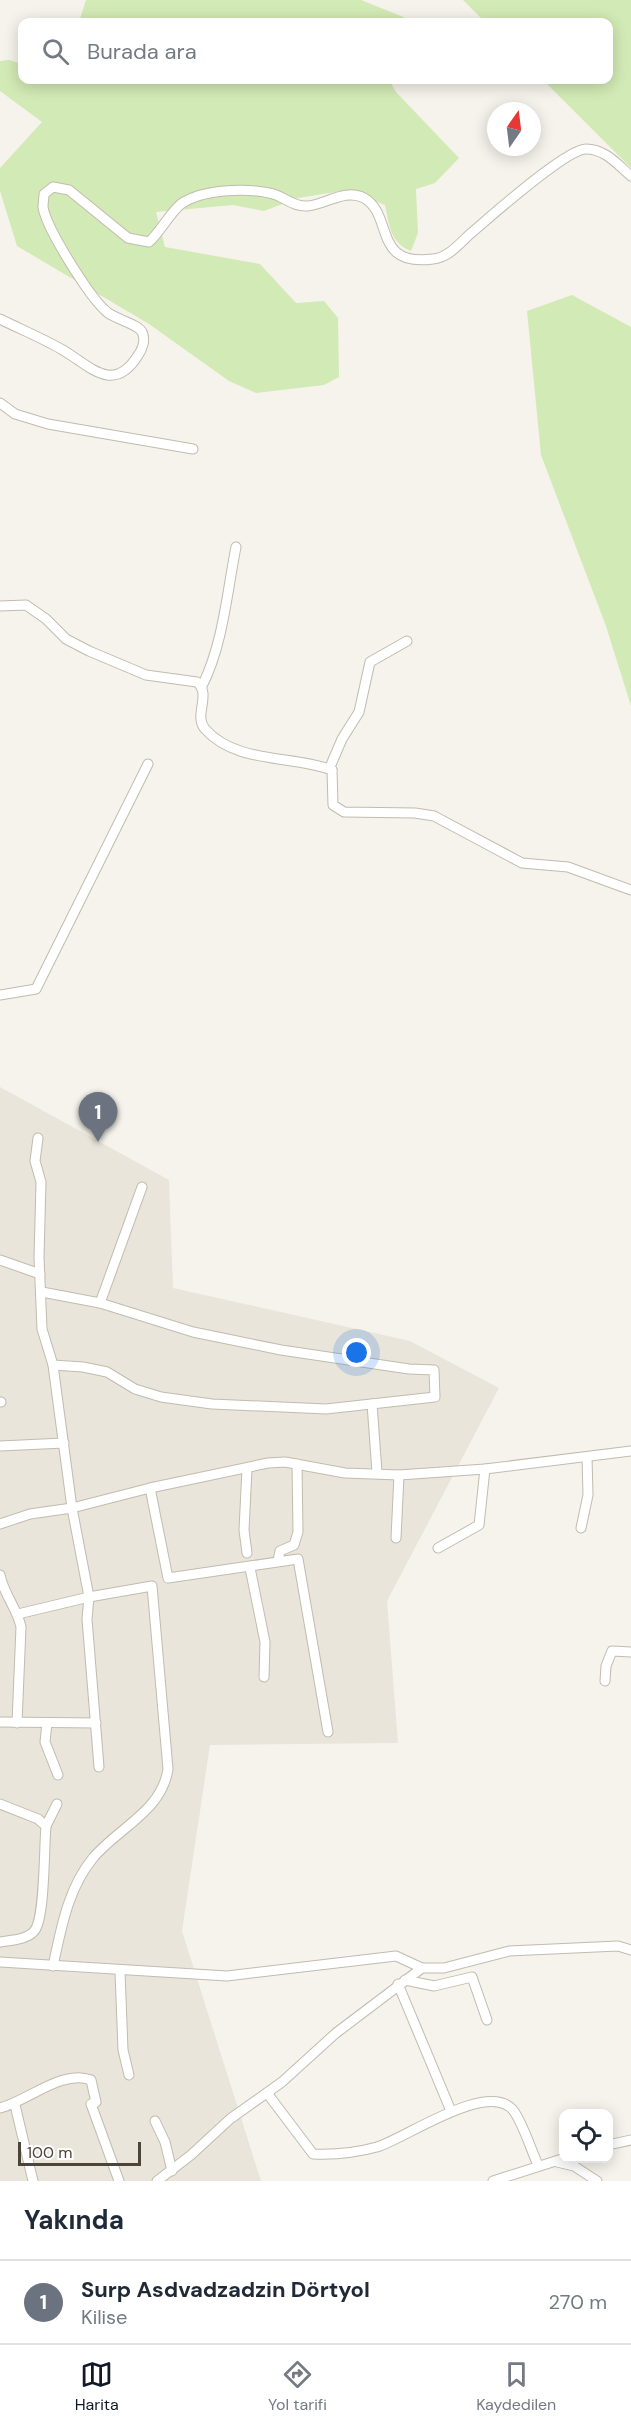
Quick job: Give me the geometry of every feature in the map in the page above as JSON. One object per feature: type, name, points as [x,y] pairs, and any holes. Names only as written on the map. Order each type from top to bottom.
[{"type":"street","points":[[0,319],[63,350],[93,372],[114,375],[130,368],[143,348],[143,334],[138,327],[124,323],[107,312],[96,300],[53,234],[43,208],[44,194],[53,187],[69,190],[128,238],[149,242],[182,204],[205,196],[245,188],[275,194],[294,205],[309,206],[338,196],[362,197],[378,210],[384,236],[396,253],[420,261],[442,258],[570,154],[583,149],[605,153],[631,176]]},
{"type":"street","points":[[0,403],[15,414],[48,424],[193,449]]},
{"type":"street","points":[[236,547],[215,651],[210,670],[202,686],[201,722],[205,729],[244,752],[332,770]]},
{"type":"street","points":[[0,606],[26,605],[74,644],[127,668],[164,679],[197,682],[202,686]]},
{"type":"street","points":[[407,641],[370,662],[359,712],[342,739],[330,767],[333,805],[344,812],[415,813],[434,816],[522,863],[568,867],[631,890]]},
{"type":"street","points":[[0,995],[36,989],[148,764]]},
{"type":"street","points":[[38,1138],[35,1161],[40,1182],[42,1329],[53,1365],[72,1508],[89,1597],[87,1618],[99,1767]]},
{"type":"street","points":[[100,1303],[141,1187]]},
{"type":"street","points":[[0,1260],[40,1274]]},
{"type":"street","points":[[42,1292],[100,1303],[193,1332],[280,1350],[409,1369],[434,1370],[435,1397],[326,1409],[212,1404],[161,1397],[135,1389],[107,1372],[91,1368],[53,1365]]},
{"type":"street","points":[[372,1404],[377,1472]]},
{"type":"street","points":[[0,1446],[64,1443]]},
{"type":"street","points":[[0,1524],[30,1515],[72,1508],[150,1488],[268,1463],[297,1464],[345,1473],[377,1472],[399,1475],[485,1469],[631,1451]]},
{"type":"street","points":[[581,1528],[588,1495],[587,1458]]},
{"type":"street","points":[[278,1561],[280,1551],[294,1545],[298,1532],[297,1464]]},
{"type":"street","points":[[247,1469],[244,1530],[247,1553]]},
{"type":"street","points":[[438,1548],[479,1525],[485,1469]]},
{"type":"street","points":[[396,1538],[399,1475]]},
{"type":"street","points":[[150,1488],[168,1578],[250,1568],[298,1558],[328,1732]]},
{"type":"street","points":[[250,1568],[265,1642],[264,1677]]},
{"type":"street","points":[[0,1575],[11,1606],[18,1614],[21,1627],[17,1723]]},
{"type":"street","points":[[18,1614],[89,1597],[152,1586],[168,1768],[166,1783],[158,1798],[92,1859],[66,1906],[52,1966]]},
{"type":"street","points":[[605,1681],[606,1666],[612,1651],[631,1652]]},
{"type":"street","points":[[0,1722],[96,1723]]},
{"type":"street","points":[[47,1723],[45,1742],[58,1775]]},
{"type":"street","points":[[0,1804],[38,1819],[46,1826]]},
{"type":"street","points":[[0,1942],[26,1937],[36,1930],[41,1911],[46,1826],[57,1804]]},
{"type":"street","points":[[0,1962],[120,1972],[227,1976],[396,1956],[422,1968],[444,1968],[509,1951],[618,1946],[631,1950]]},
{"type":"street","points":[[157,2181],[172,2171],[230,2119],[267,2093],[401,1982],[422,1968]]},
{"type":"street","points":[[120,1972],[123,2050],[129,2075]]},
{"type":"street","points":[[401,1982],[434,1986],[472,1977],[487,2020]]},
{"type":"street","points":[[401,1982],[451,2111]]},
{"type":"street","points":[[0,2109],[15,2105],[56,2084],[80,2076],[91,2080],[96,2102],[91,2104],[119,2181]]},
{"type":"street","points":[[267,2093],[313,2154],[339,2156],[378,2146],[409,2134],[451,2111],[484,2102],[499,2102],[513,2110],[538,2165]]},
{"type":"street","points":[[15,2105],[33,2181]]},
{"type":"street","points":[[155,2121],[165,2142],[172,2171]]},
{"type":"street","points":[[613,2144],[631,2140]]},
{"type":"street","points":[[493,2181],[538,2165],[559,2160]]},
{"type":"street","points":[[555,2162],[574,2166],[597,2181]]},
{"type":"shaded area","points":[[0,1087],[169,1180],[173,1288],[410,1341],[499,1388],[387,1601],[398,1743],[210,1745],[182,1931],[261,2181],[0,2181]]},
{"type":"green space","points":[[86,0],[361,0],[406,18],[80,18]]},
{"type":"green space","points":[[463,0],[631,0],[631,168],[547,84],[613,84],[613,18],[481,18]]},
{"type":"green space","points":[[9,60],[18,63],[18,84],[391,84],[396,92],[459,158],[435,183],[416,189],[418,233],[411,251],[404,248],[395,238],[389,226],[385,205],[348,190],[298,198],[264,211],[233,205],[156,212],[165,247],[260,264],[296,303],[324,301],[338,318],[339,377],[324,385],[256,393],[229,381],[149,324],[17,246],[0,191],[0,168],[42,122],[0,91],[0,61]]},
{"type":"green space","points":[[572,295],[631,327],[631,706],[606,626],[541,455],[527,311]]},
{"type":"place","name":"Surp Asdvadzadzin Dörtyol","points":[[98,1142]]}]
